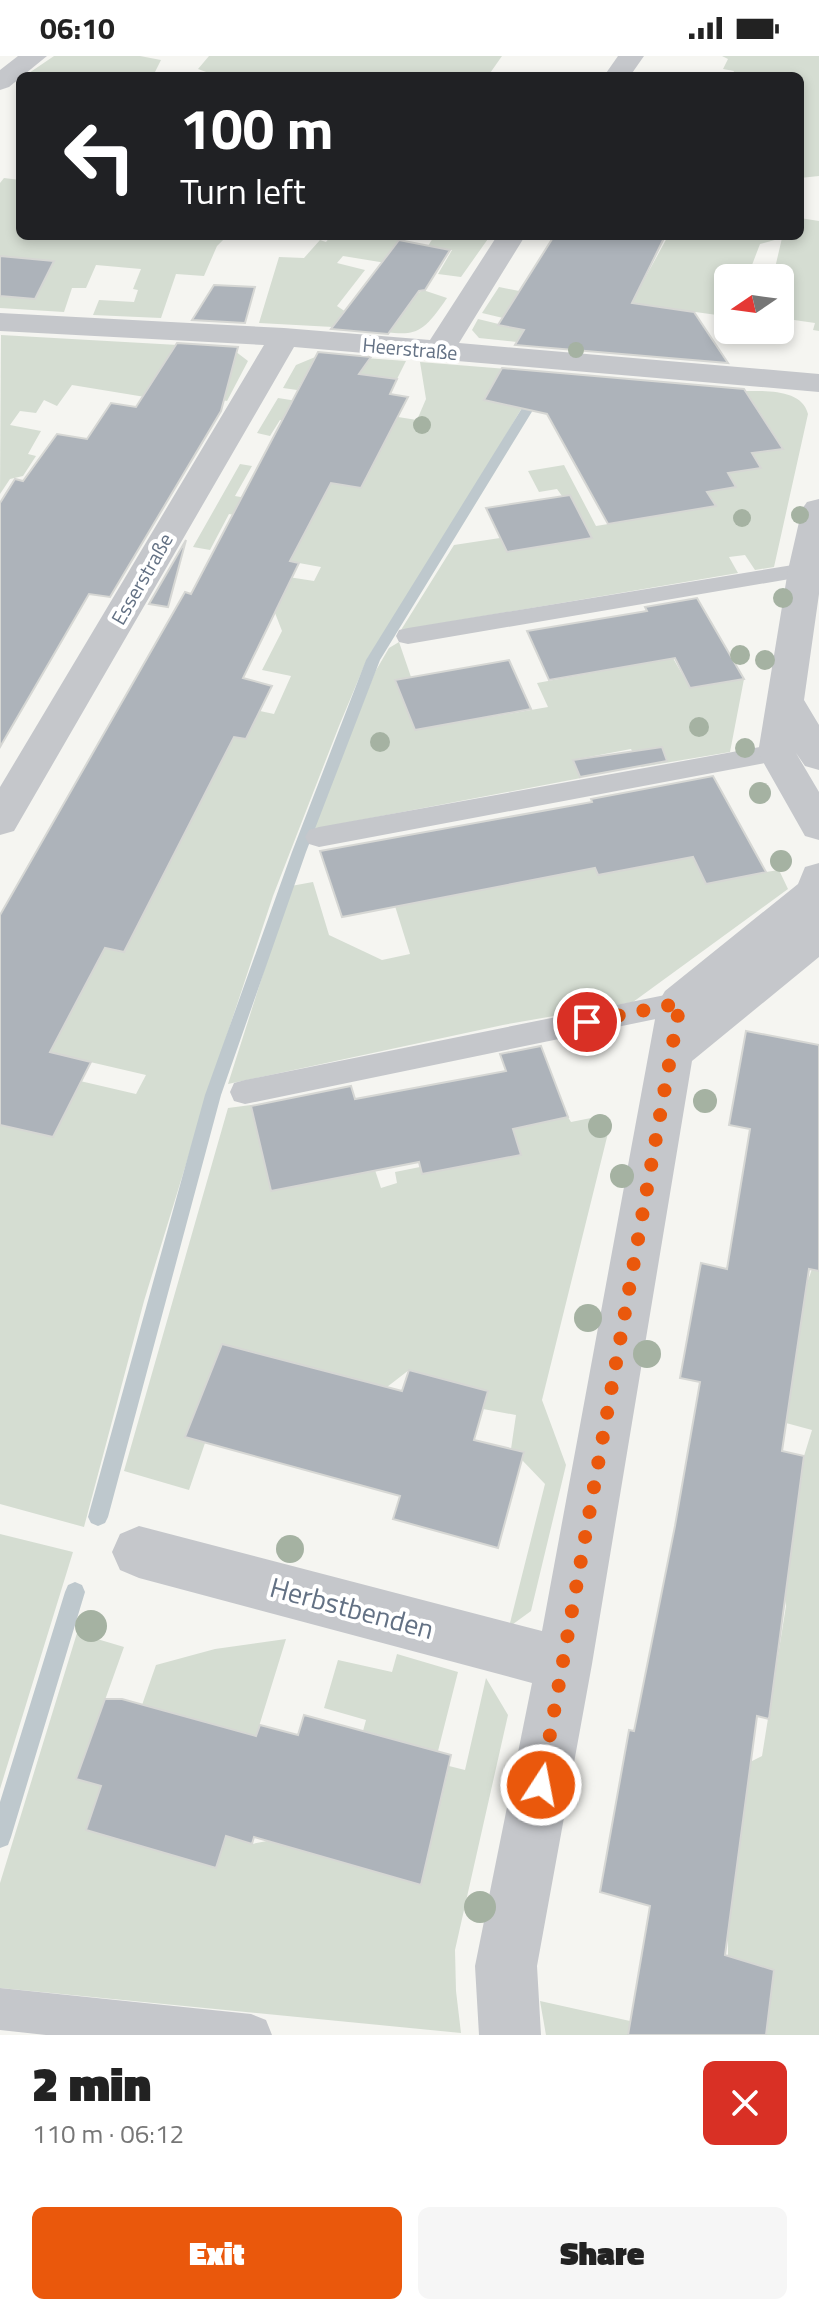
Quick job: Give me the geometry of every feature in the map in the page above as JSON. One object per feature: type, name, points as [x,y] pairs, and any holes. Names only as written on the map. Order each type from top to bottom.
[{"type":"street","points":[[0,85],[34,56]]},
{"type":"street","points":[[438,351],[508,240]]},
{"type":"street","name":"Heerstraße","points":[[0,322],[284,337],[819,383]]},
{"type":"street","name":"Esserstraße","points":[[0,821],[284,337]]},
{"type":"street","points":[[819,509],[805,570],[777,753],[819,826]]},
{"type":"street","points":[[785,700],[819,757]]},
{"type":"street","points":[[510,2035],[506,1966],[564,1664],[680,1003],[818,885]]},
{"type":"street","points":[[671,1053],[810,941],[818,885]]},
{"type":"street","name":"Herbstbenden","points":[[139,1552],[564,1664]]},
{"type":"lane","points":[[408,636],[805,570]]},
{"type":"lane","points":[[319,837],[777,753]]},
{"type":"lane","points":[[245,1092],[680,1003]]},
{"type":"lane","points":[[0,2009],[251,2035]]},
{"type":"shaded area","points":[[54,56],[140,56],[161,60],[155,72],[30,72]]},
{"type":"shaded area","points":[[209,56],[502,56],[491,72],[206,72],[198,69]]},
{"type":"shaded area","points":[[722,56],[819,56],[819,176],[804,178],[804,72],[734,72],[723,69],[728,59]]},
{"type":"shaded area","points":[[4,178],[16,180],[16,240],[223,240],[217,246],[204,276],[176,274],[161,318],[93,315],[99,300],[134,302],[138,290],[133,289],[141,269],[96,265],[86,288],[72,288],[64,312],[0,308],[0,183]]},
{"type":"shaded area","points":[[804,219],[819,221],[819,331],[813,330],[815,323],[794,320],[794,264],[776,264],[782,240],[804,240]]},
{"type":"shaded area","points":[[320,240],[404,240],[386,263],[343,256],[337,263],[365,270],[337,306],[346,312],[333,327],[259,323],[279,257],[304,258]]},
{"type":"shaded area","points":[[432,240],[487,240],[461,277],[438,274],[452,250],[428,246]]},
{"type":"shaded area","points":[[666,240],[775,240],[760,244],[752,264],[714,264],[714,315],[567,299],[573,278],[639,289]]},
{"type":"shaded area","points":[[499,287],[519,291],[503,318],[482,313]]},
{"type":"shaded area","points":[[423,290],[447,298],[420,329],[402,333],[361,330]]},
{"type":"shaded area","points":[[478,319],[524,330],[517,342],[479,338],[472,330]]},
{"type":"shaded area","points":[[1,335],[231,348],[248,361],[227,401],[212,398],[206,407],[72,385],[57,406],[44,400],[36,413],[20,411],[10,425],[41,431],[28,454],[36,456],[23,476],[10,479],[0,494]]},
{"type":"shaded area","points":[[320,355],[406,361],[397,379],[310,367],[297,390],[283,388],[296,365]]},
{"type":"shaded area","points":[[420,362],[543,372],[443,542],[367,659],[339,726],[273,896],[210,1086],[144,1301],[84,1527],[0,1504],[0,1125],[53,1137],[80,1081],[136,1094],[146,1075],[0,1041],[0,1015],[43,1014],[67,1020],[219,734],[246,739],[260,711],[274,714],[291,676],[262,670],[282,631],[275,613],[282,576],[314,581],[321,567],[277,559],[279,523],[229,514],[210,550],[193,547],[240,464],[252,466],[235,496],[316,510],[331,483],[361,488],[371,469],[347,459],[317,436],[294,424],[280,420],[270,436],[257,433],[278,398],[417,420],[426,399]]},
{"type":"shaded area","points":[[730,391],[786,394],[804,405],[808,414],[774,567],[755,570],[745,555],[729,557],[738,573],[401,630],[454,545],[500,538],[507,552],[592,538],[570,495],[562,496],[557,489],[539,492],[528,471],[564,465],[596,526],[681,512],[689,495],[736,487],[728,473],[752,453],[783,448],[759,411],[744,413]]},
{"type":"shaded area","points":[[399,642],[411,677],[395,680],[415,730],[548,707],[537,683],[673,658],[690,688],[744,679],[730,752],[641,767],[631,749],[573,760],[581,778],[313,829],[375,672],[389,648]]},
{"type":"shaded area","points":[[547,842],[693,857],[766,872],[779,870],[788,889],[633,1002],[503,1025],[228,1084],[291,886],[313,882],[329,935],[382,960],[410,954],[395,906],[560,875]]},
{"type":"shaded area","points":[[251,1105],[272,1191],[375,1170],[381,1188],[397,1183],[395,1172],[420,1167],[513,1129],[568,1117],[571,1122],[606,1115],[610,1125],[542,1400],[566,1465],[531,1611],[509,1627],[545,1484],[522,1460],[523,1452],[511,1449],[516,1415],[483,1409],[409,1370],[387,1387],[185,1437],[205,1443],[189,1490],[124,1471],[228,1108]]},
{"type":"shaded area","points":[[812,1269],[819,1271],[819,2035],[766,2035],[774,1970],[728,1956],[728,1927],[750,1762],[762,1756],[786,1606],[783,1586],[804,1456],[812,1430],[786,1423],[806,1286]]},
{"type":"shaded area","points":[[0,1534],[73,1552],[0,1789]]},
{"type":"shaded area","points":[[77,1633],[124,1647],[77,1778],[101,1786],[86,1830],[216,1867],[226,1836],[252,1844],[267,1841],[421,1885],[449,1766],[465,1770],[486,1678],[508,1715],[455,1950],[461,2033],[0,1988],[0,1883]]},
{"type":"shaded area","points":[[286,1639],[256,1736],[142,1705],[156,1665],[215,1649]]},
{"type":"shaded area","points":[[397,1654],[458,1672],[438,1751],[363,1731],[366,1720],[324,1708],[338,1660],[392,1672]]},
{"type":"shaded area","points":[[540,2001],[630,2021],[628,2035],[546,2035]]},
{"type":"building","points":[[399,240],[450,250],[425,290],[419,291],[388,334],[331,329]]},
{"type":"building","points":[[551,240],[663,240],[632,303],[694,312],[728,363],[515,345],[524,330],[498,325]]},
{"type":"building","points":[[0,256],[54,261],[35,299],[0,296]]},
{"type":"building","points":[[214,285],[255,287],[245,323],[192,320]]},
{"type":"building","points":[[177,343],[238,347],[221,411],[110,597],[89,594],[0,747],[0,503],[15,479],[23,481],[57,434],[87,439],[111,403],[136,407]]},
{"type":"building","points":[[318,352],[371,357],[359,374],[397,379],[390,394],[408,397],[361,488],[331,483],[290,561],[299,563],[243,678],[272,686],[246,739],[234,737],[124,952],[105,948],[50,1052],[91,1062],[53,1137],[0,1125],[0,915],[185,592],[191,594]]},
{"type":"building","points":[[502,368],[744,389],[783,449],[752,453],[761,468],[728,473],[736,487],[707,492],[716,506],[608,524],[547,414],[484,400]]},
{"type":"building","points":[[570,495],[592,538],[507,552],[486,508]]},
{"type":"building","points":[[186,540],[168,607],[149,604]]},
{"type":"building","points":[[697,598],[744,679],[690,688],[675,658],[549,680],[527,631],[647,611],[645,607]]},
{"type":"building","points":[[509,660],[531,709],[415,730],[395,680]]},
{"type":"building","points":[[662,747],[667,761],[580,777],[573,760]]},
{"type":"building","points":[[713,776],[766,872],[706,884],[693,857],[598,875],[595,868],[342,917],[320,851],[592,802],[591,799]]},
{"type":"building","points":[[746,1031],[819,1045],[819,1271],[809,1269],[782,1451],[804,1456],[769,1719],[757,1716],[725,1955],[774,1970],[766,2035],[628,2035],[650,1906],[600,1892],[629,1730],[634,1731],[675,1526],[700,1382],[680,1378],[701,1263],[727,1269],[750,1129],[729,1125]]},
{"type":"building","points":[[541,1046],[568,1117],[513,1129],[521,1155],[422,1174],[419,1162],[271,1191],[251,1106],[351,1086],[355,1099],[506,1071],[500,1054]]},
{"type":"building","points":[[222,1344],[402,1391],[409,1370],[488,1391],[474,1440],[524,1452],[498,1548],[393,1519],[400,1496],[185,1437]]},
{"type":"building","points":[[105,1699],[122,1699],[256,1736],[260,1725],[298,1735],[304,1715],[451,1755],[421,1885],[254,1837],[252,1844],[226,1836],[216,1868],[86,1830],[101,1786],[76,1779]]},
{"type":"waterway","points":[[98,1517],[213,1095],[299,852],[373,660],[538,392]]},
{"type":"waterway","points":[[0,1837],[75,1592]]},
{"type":"route","points":[[541,1785],[680,1003],[587,1022]]}]
